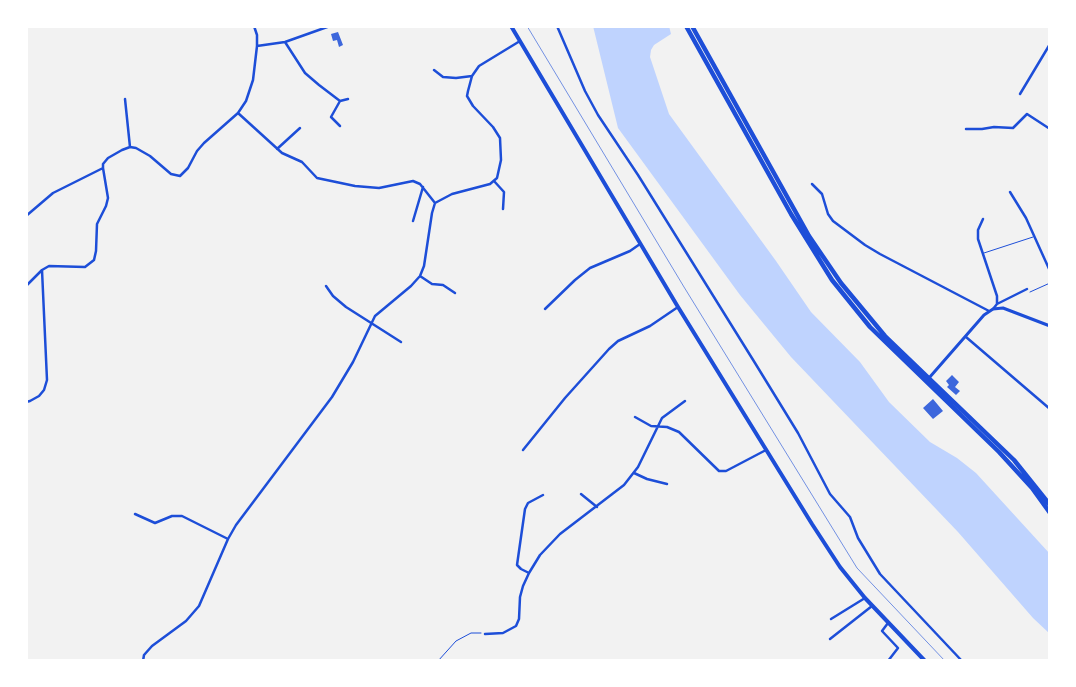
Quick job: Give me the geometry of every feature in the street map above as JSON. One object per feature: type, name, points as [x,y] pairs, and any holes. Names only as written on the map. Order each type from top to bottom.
[{"type":"highway","points":[[686,26],[791,214],[832,280],[870,327],[999,452],[1027,482],[1050,513]]},
{"type":"highway","points":[[692,26],[809,236],[829,267],[872,322],[1014,460],[1050,505]]},
{"type":"main road","points":[[510,26],[678,307],[840,566],[864,598],[925,661]]},
{"type":"street","points":[[26,286],[42,270],[53,266],[85,267],[94,260],[96,224],[106,206],[108,198],[103,168],[105,161],[113,154],[130,147],[142,150],[171,174],[180,176],[188,168],[197,151],[204,143],[238,113],[243,106],[253,80],[257,46],[257,35],[254,26]]},
{"type":"street","points":[[257,46],[285,42],[330,26]]},
{"type":"street","points":[[557,26],[598,115],[755,362],[798,434],[830,494],[850,517],[858,538],[880,574],[962,661]]},
{"type":"street","points":[[143,661],[144,655],[152,646],[186,621],[199,606],[228,539],[242,516],[332,397],[353,362],[371,322],[382,308],[411,286],[420,276],[424,266],[435,203],[444,197],[484,186],[494,181],[499,174],[501,142],[496,131],[477,112],[470,101],[468,91],[472,76],[476,70],[486,61],[520,41]]},
{"type":"street","points":[[285,42],[305,73],[340,101]]},
{"type":"street","points":[[1020,94],[1050,44]]},
{"type":"street","points":[[434,70],[443,77],[472,76]]},
{"type":"street","points":[[125,99],[130,147]]},
{"type":"street","points":[[340,126],[331,117],[340,101],[348,99]]},
{"type":"street","points":[[238,113],[277,149],[302,162],[314,176],[322,180],[379,188],[413,181],[423,187],[435,203]]},
{"type":"street","points":[[966,129],[1013,128],[1027,114],[1050,129]]},
{"type":"street","points":[[277,149],[300,128]]},
{"type":"street","points":[[26,216],[53,193],[103,168]]},
{"type":"street","points":[[494,181],[505,194],[503,209]]},
{"type":"street","points":[[812,184],[822,194],[828,214],[833,221],[880,254],[991,310],[1002,308],[1050,326]]},
{"type":"street","points":[[413,221],[423,187]]},
{"type":"street","points":[[1010,192],[1026,218],[1050,271]]},
{"type":"street","points":[[983,219],[978,234],[982,253],[997,296],[997,304]]},
{"type":"street","points":[[545,309],[590,268],[630,251],[640,244]]},
{"type":"street","points":[[26,402],[39,396],[44,390],[47,380],[42,270]]},
{"type":"street","points":[[420,276],[432,284],[444,286],[455,293]]},
{"type":"street","points":[[326,286],[333,296],[346,307],[401,342]]},
{"type":"street","points":[[929,378],[997,304],[1027,289]]},
{"type":"street","points":[[523,450],[609,348],[618,341],[650,326],[678,307]]},
{"type":"street","points":[[966,337],[1050,410]]},
{"type":"street","points":[[486,634],[503,633],[516,626],[519,619],[522,592],[529,573],[540,555],[548,545],[624,485],[634,473],[647,451],[658,426],[667,414],[685,401]]},
{"type":"street","points":[[635,417],[651,426],[667,427],[679,432],[719,471],[726,471],[766,450]]},
{"type":"street","points":[[634,473],[647,479],[667,484]]},
{"type":"street","points":[[581,494],[596,508]]},
{"type":"street","points":[[529,573],[517,565],[525,509],[528,503],[543,495]]},
{"type":"street","points":[[135,514],[155,524],[172,516],[182,516],[228,539]]},
{"type":"street","points":[[831,619],[864,598]]},
{"type":"street","points":[[830,639],[872,606]]},
{"type":"street","points":[[888,623],[882,631],[898,648],[888,661]]},
{"type":"lane","points":[[982,253],[1034,237]]},
{"type":"path","points":[[438,661],[456,640],[471,633],[486,634]]},
{"type":"water","points":[[593,26],[669,26],[671,34],[654,45],[650,57],[669,114],[811,312],[860,362],[889,402],[930,442],[957,458],[976,473],[1050,554],[1050,634],[1033,618],[958,532],[791,357],[740,295],[618,128]]},
{"type":"building","points":[[338,32],[343,45],[339,47],[337,40],[333,41],[331,34]]},
{"type":"building","points":[[952,375],[959,382],[955,387],[960,391],[956,395],[947,387],[949,385],[946,381]]},
{"type":"building","points":[[933,399],[943,411],[933,419],[923,408]]},
{"type":"railway","points":[[527,26],[684,287],[857,568],[945,661]]}]
